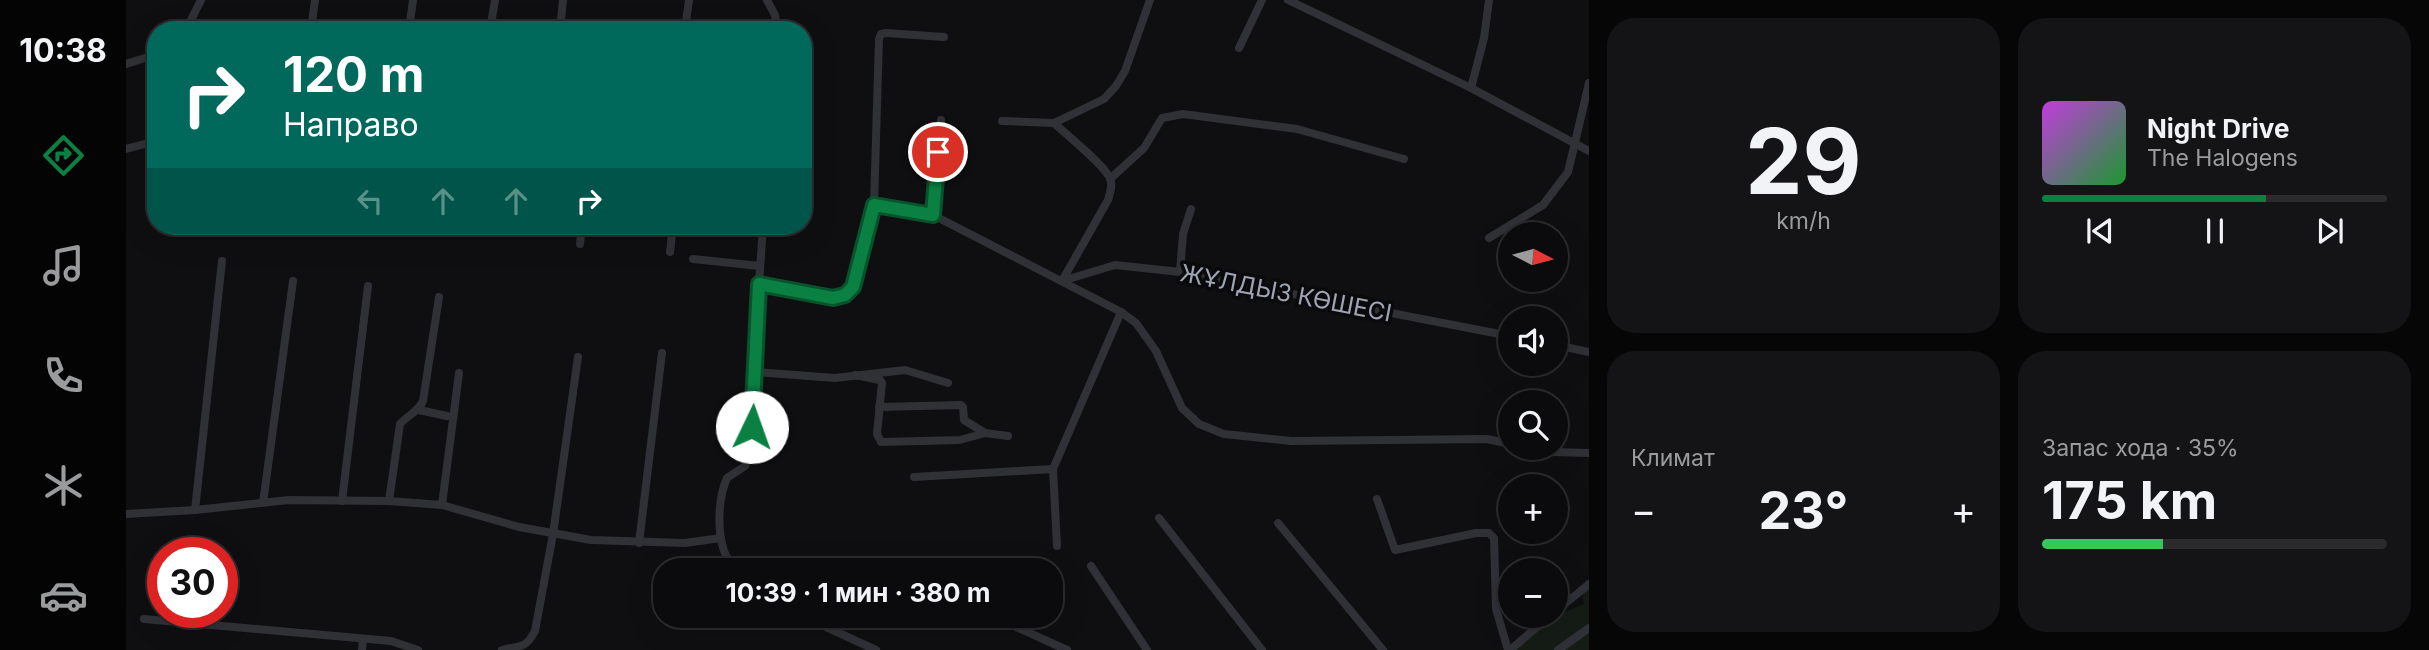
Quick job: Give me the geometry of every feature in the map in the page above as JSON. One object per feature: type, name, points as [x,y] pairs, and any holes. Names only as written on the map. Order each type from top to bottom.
[{"type":"street","points":[[190,21],[201,0]]},
{"type":"street","points":[[313,21],[315,0]]},
{"type":"street","points":[[410,21],[412,0]]},
{"type":"street","points":[[492,21],[495,0]]},
{"type":"street","points":[[560,21],[563,0]]},
{"type":"street","points":[[686,21],[689,0]]},
{"type":"street","points":[[767,0],[775,21]]},
{"type":"street","points":[[1002,121],[1054,122],[1104,99],[1125,71],[1148,0]]},
{"type":"street","points":[[1239,48],[1262,0]]},
{"type":"street","points":[[1288,0],[1471,88],[1589,151]]},
{"type":"street","points":[[1471,88],[1484,38],[1489,0]]},
{"type":"street","points":[[759,284],[838,297],[845,295],[853,287],[874,205],[874,120],[879,39],[881,34],[886,33],[944,37]]},
{"type":"street","points":[[126,64],[147,58]]},
{"type":"street","points":[[1489,238],[1543,205],[1569,172],[1589,83]]},
{"type":"street","points":[[1110,178],[1144,148],[1162,118],[1183,114],[1297,129],[1404,159]]},
{"type":"street","points":[[933,215],[941,120]]},
{"type":"street","points":[[1054,122],[1110,178],[1111,190],[1062,281]]},
{"type":"street","points":[[126,149],[147,143]]},
{"type":"street","points":[[874,205],[933,215],[1121,312],[1136,323],[1156,351],[1182,408],[1199,424],[1224,434],[1291,441],[1487,439],[1498,441]]},
{"type":"street","points":[[1180,272],[1183,234],[1191,209]]},
{"type":"street","points":[[580,244],[581,235]]},
{"type":"street","points":[[670,252],[672,235]]},
{"type":"street","points":[[727,558],[721,538],[723,487],[727,478],[745,467],[751,455],[762,235]]},
{"type":"street","points":[[693,259],[760,266]]},
{"type":"street","points":[[195,510],[222,261]]},
{"type":"street","name":"ЖҰЛДЫЗ КӨШЕСІ","points":[[1062,281],[1115,265],[1180,272],[1498,334]]},
{"type":"street","points":[[263,503],[293,281]]},
{"type":"street","points":[[342,501],[368,286]]},
{"type":"street","points":[[419,410],[423,401],[439,297]]},
{"type":"street","points":[[1057,547],[1053,469],[1121,312]]},
{"type":"street","points":[[1568,348],[1589,352]]},
{"type":"street","points":[[639,543],[662,353]]},
{"type":"street","points":[[502,650],[529,643],[535,631],[553,534],[578,357]]},
{"type":"street","points":[[755,372],[825,378],[905,370],[948,383]]},
{"type":"street","points":[[442,505],[459,373]]},
{"type":"street","points":[[855,375],[880,380],[877,434],[881,442],[960,440],[985,433],[1008,436]]},
{"type":"street","points":[[879,407],[961,405],[964,420],[985,433]]},
{"type":"street","points":[[389,501],[400,424],[407,416],[419,410],[447,416]]},
{"type":"street","points":[[1568,452],[1589,453]]},
{"type":"street","points":[[914,477],[1053,469]]},
{"type":"street","points":[[1377,499],[1395,550],[1476,533],[1489,533],[1494,538],[1496,609],[1509,650],[1536,628]]},
{"type":"street","points":[[126,514],[289,500],[389,501],[442,505],[553,534],[591,540],[685,543],[721,538]]},
{"type":"street","points":[[1159,518],[1262,650]]},
{"type":"street","points":[[1278,523],[1383,650]]},
{"type":"street","points":[[1091,566],[1145,649]]},
{"type":"street","points":[[1568,601],[1589,584]]},
{"type":"street","points":[[144,619],[391,641],[418,650]]},
{"type":"street","points":[[828,628],[876,650]]},
{"type":"street","points":[[1018,628],[1067,650]]},
{"type":"street","points":[[1558,650],[1589,628]]},
{"type":"street","points":[[362,650],[363,639]]},
{"type":"shaded area","points":[[1589,586],[1589,650],[1505,650],[1534,628],[1568,628],[1568,611],[1584,604],[1581,591]]},
{"type":"route","points":[[752,427],[759,284],[833,298],[845,295],[853,287],[874,205],[933,215],[938,152]]}]
